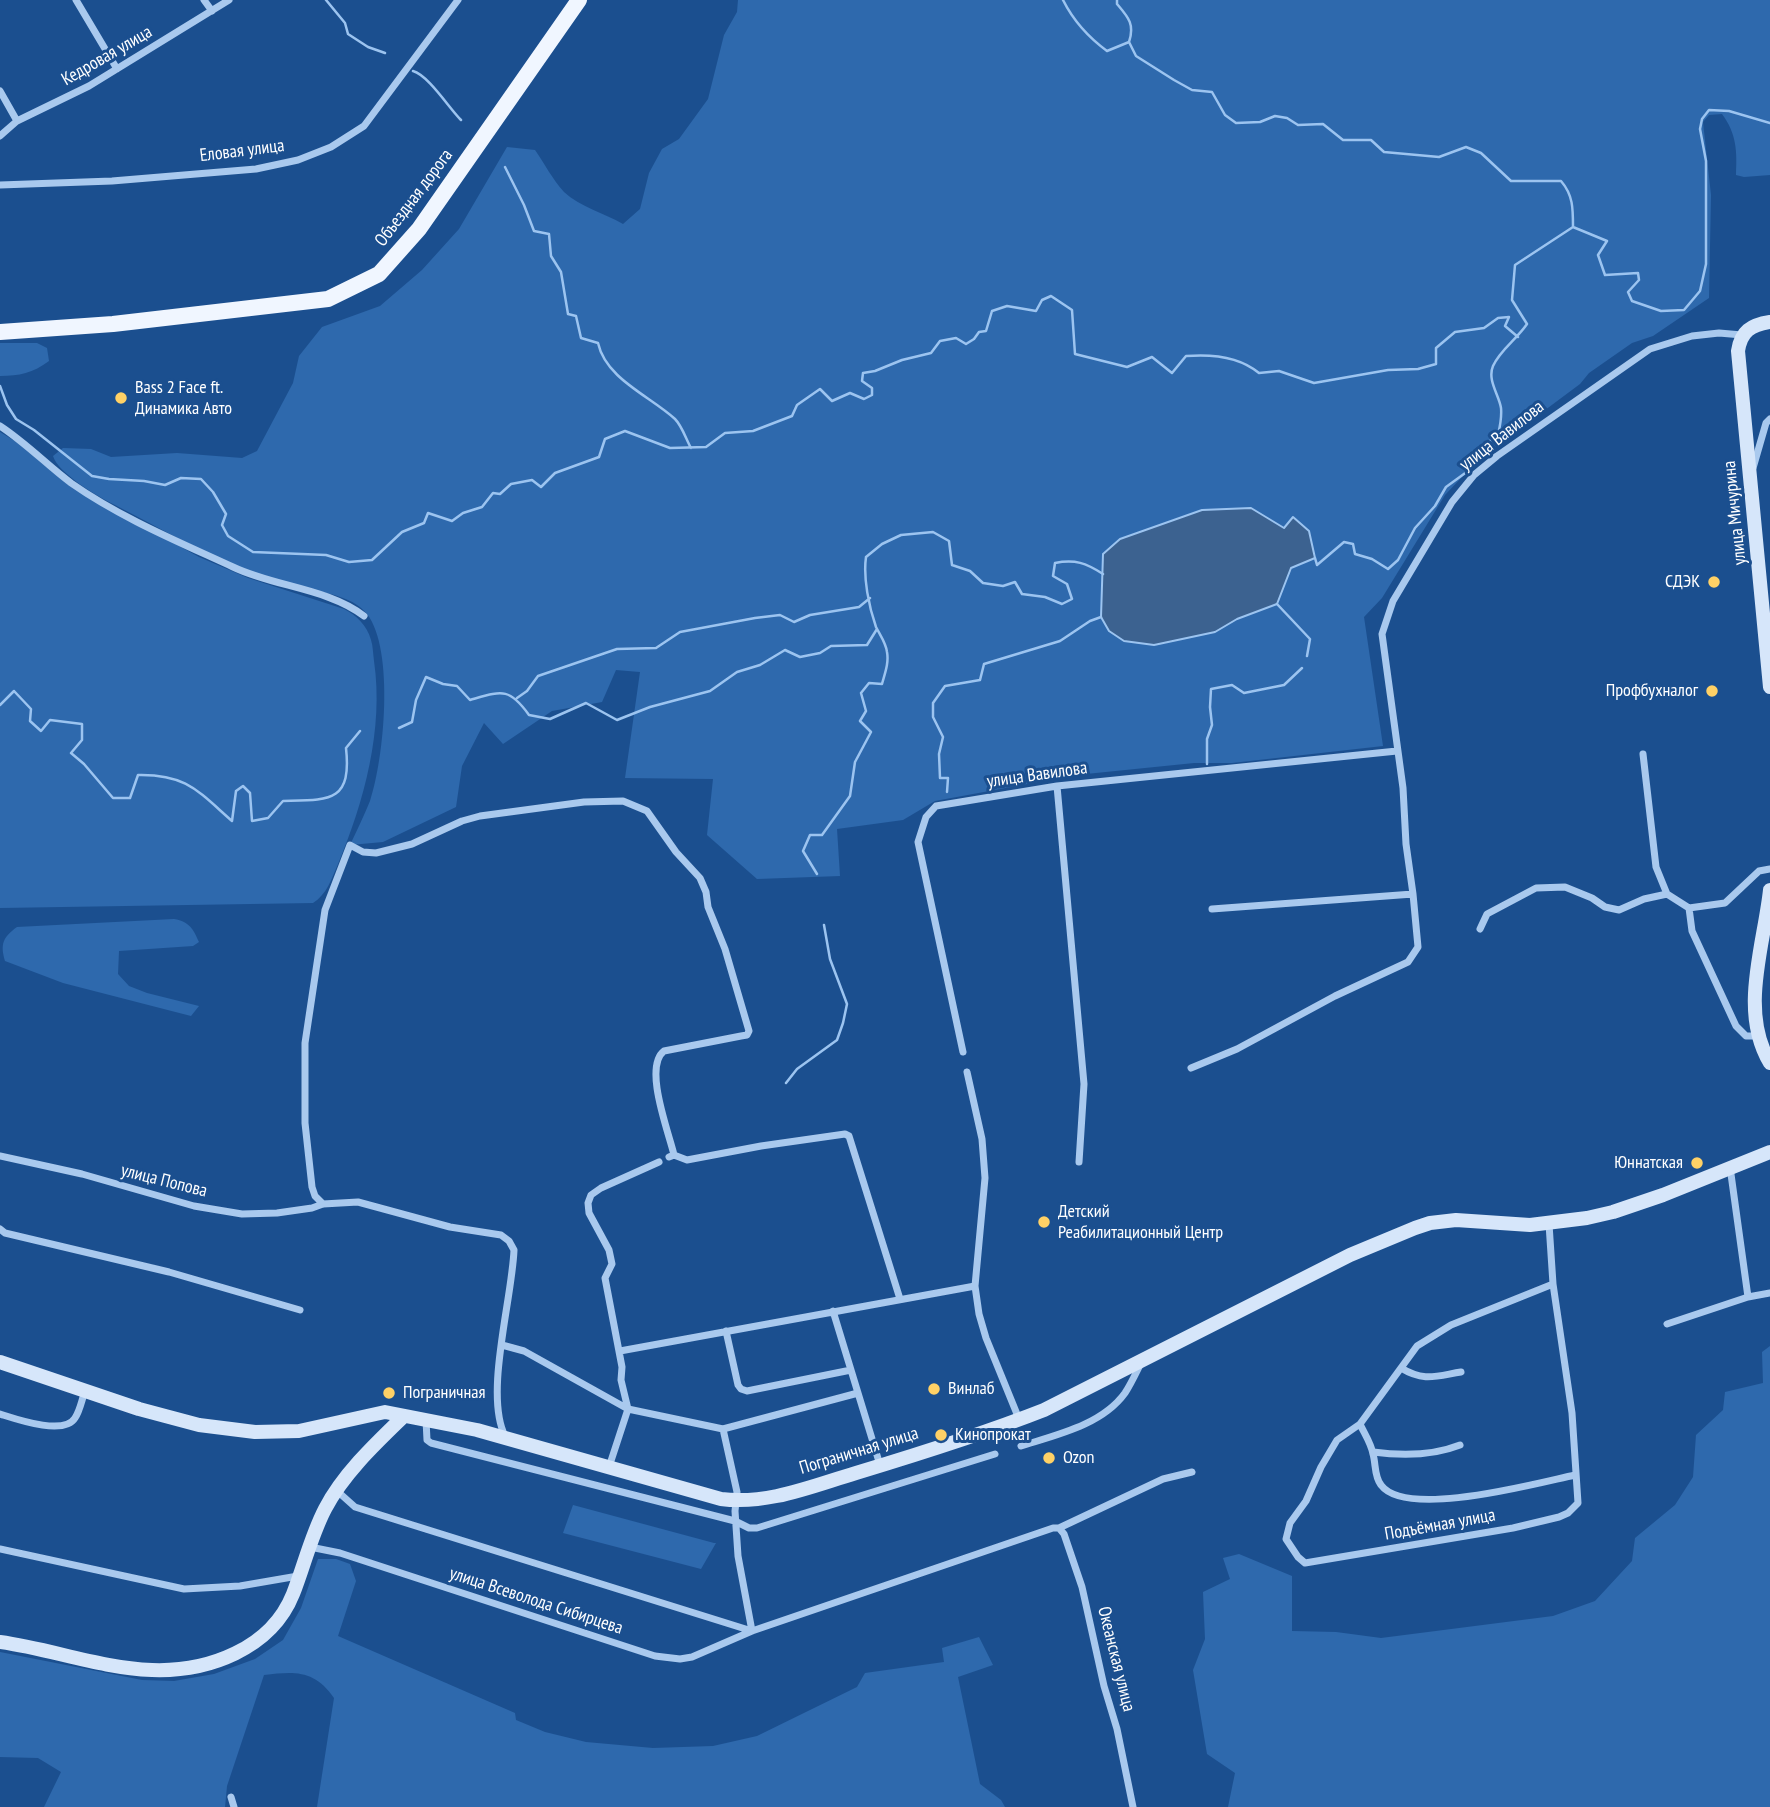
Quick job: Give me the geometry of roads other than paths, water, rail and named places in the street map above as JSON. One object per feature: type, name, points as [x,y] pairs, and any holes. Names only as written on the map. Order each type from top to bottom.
[{"type":"main road","name":"Объездная дорога","points":[[0,332],[113,324],[328,299],[379,274],[419,229],[579,0]]},
{"type":"main road","points":[[1742,335],[1753,326],[1770,322]]},
{"type":"main road","name":"улица Мичурина","points":[[1742,335],[1738,363],[1767,627],[1770,687]]},
{"type":"main road","points":[[1770,895],[1755,993],[1758,1036],[1770,1063]]},
{"type":"main road","name":"Пограничная улица","points":[[0,1362],[168,1417],[230,1430],[299,1431],[385,1412],[505,1437],[713,1497],[736,1501],[760,1500],[1019,1420],[1072,1397],[1350,1255],[1415,1228],[1456,1220],[1549,1224],[1587,1218],[1637,1205],[1770,1152]]},
{"type":"main road","points":[[0,1642],[131,1669],[176,1670],[197,1667],[236,1653],[264,1636],[281,1618],[317,1524],[336,1490],[404,1416]]},
{"type":"street","points":[[76,0],[117,69]]},
{"type":"street","points":[[204,0],[212,11]]},
{"type":"street","name":"Кедровая улица","points":[[0,136],[17,121],[89,86],[229,0]]},
{"type":"street","name":"Еловая улица","points":[[0,185],[112,181],[256,169],[298,160],[331,147],[364,126],[458,0]]},
{"type":"street","points":[[0,90],[17,121]]},
{"type":"street","name":"улица Вавилова","points":[[1191,1068],[1237,1049],[1335,996],[1408,962],[1418,947],[1406,844],[1403,788],[1382,634],[1393,601],[1451,502],[1474,475],[1616,370],[1650,349],[1692,336],[1719,333],[1742,335]]},
{"type":"street","points":[[1751,476],[1766,424],[1770,419]]},
{"type":"street","points":[[0,426],[70,482],[98,500],[240,570],[338,601],[364,617]]},
{"type":"street","name":"улица Вавилова","points":[[963,1052],[918,842],[926,817],[936,806],[1057,786],[1397,751]]},
{"type":"street","points":[[1643,754],[1656,867],[1667,894],[1689,908],[1705,908],[1725,902],[1759,871],[1770,869]]},
{"type":"street","points":[[1057,786],[1083,1084],[1079,1162]]},
{"type":"street","points":[[323,1204],[315,1196],[312,1187],[303,1071],[324,910],[350,845],[363,852],[376,853],[412,844],[462,821],[480,816],[584,802],[623,801],[647,811],[676,852],[700,878],[725,949],[749,1031],[747,1035],[664,1051],[659,1055],[656,1063],[658,1088],[671,1156],[687,1160],[761,1146],[845,1134],[849,1136],[900,1299]]},
{"type":"street","points":[[1480,929],[1487,914],[1536,888],[1565,887],[1592,898],[1605,907],[1619,910],[1644,899],[1667,894]]},
{"type":"street","points":[[1212,909],[1413,894]]},
{"type":"street","points":[[1689,908],[1692,931],[1736,1026],[1746,1036],[1758,1036]]},
{"type":"street","points":[[968,1072],[982,1139],[985,1178],[975,1286],[979,1314],[1019,1420]]},
{"type":"street","name":"улица Попова","points":[[0,1156],[68,1171],[194,1206],[242,1214],[277,1213],[312,1209],[323,1204],[358,1202],[450,1227],[501,1235],[509,1241],[514,1250],[496,1402],[499,1425],[505,1437]]},
{"type":"street","points":[[608,1468],[628,1409],[621,1380],[620,1351],[605,1278],[612,1264],[609,1250],[589,1213],[588,1203],[592,1195],[601,1188],[659,1162]]},
{"type":"street","points":[[1730,1167],[1748,1297]]},
{"type":"street","name":"Подъёмная улица","points":[[1549,1224],[1553,1284],[1572,1413],[1578,1503],[1569,1513],[1513,1528],[1341,1555],[1313,1563],[1306,1563],[1298,1557],[1286,1539],[1290,1523],[1306,1501],[1321,1466],[1337,1440],[1360,1424],[1373,1452],[1376,1475],[1382,1486],[1399,1497],[1413,1500],[1474,1495],[1575,1475]]},
{"type":"street","points":[[0,1229],[5,1233],[169,1272],[300,1310]]},
{"type":"street","points":[[1360,1424],[1417,1346],[1433,1334],[1553,1284]]},
{"type":"street","points":[[620,1351],[975,1286]]},
{"type":"street","points":[[1667,1324],[1748,1297],[1770,1293]]},
{"type":"street","points":[[833,1311],[880,1465]]},
{"type":"street","points":[[726,1331],[741,1390],[799,1382],[851,1370]]},
{"type":"street","points":[[502,1345],[524,1351],[628,1409],[723,1429],[859,1393]]},
{"type":"street","points":[[1021,1446],[1085,1423],[1105,1412],[1124,1394],[1143,1360]]},
{"type":"street","points":[[1401,1368],[1424,1378],[1461,1372]]},
{"type":"street","points":[[0,1414],[47,1427],[69,1424],[75,1419],[85,1390]]},
{"type":"street","points":[[426,1419],[427,1440],[431,1443],[735,1521],[749,1528],[757,1528],[995,1454]]},
{"type":"street","points":[[723,1429],[736,1483],[738,1556],[752,1630]]},
{"type":"street","points":[[1373,1452],[1401,1455],[1446,1450],[1460,1445]]},
{"type":"street","name":"улица Всеволода Сибирцева","points":[[309,1547],[340,1553],[655,1656],[680,1659],[692,1657],[752,1630],[1056,1528],[1163,1479],[1192,1472]]},
{"type":"street","name":"улица Всеволода Сибирцева","points":[[336,1490],[355,1507],[752,1630]]},
{"type":"street","name":"Океанская улица","points":[[1056,1528],[1064,1534],[1082,1587],[1133,1807]]},
{"type":"street","points":[[0,1549],[184,1590],[240,1586],[299,1576]]},
{"type":"street","points":[[231,1797],[234,1807]]},
{"type":"waterway","points":[[326,0],[345,23],[348,34],[368,47],[385,53]]},
{"type":"waterway","points":[[1063,0],[1082,28],[1107,51],[1129,42],[1136,56],[1174,80],[1192,90],[1212,92],[1225,115],[1236,123],[1260,122],[1275,116],[1287,118],[1298,125],[1323,124],[1343,140],[1371,140],[1384,152],[1439,157],[1466,147],[1481,153],[1511,181],[1561,181],[1572,202],[1573,227]]},
{"type":"waterway","points":[[1117,0],[1131,25],[1129,42]]},
{"type":"waterway","points":[[413,71],[432,85],[461,120]]},
{"type":"waterway","points":[[1315,558],[1317,565],[1344,542],[1353,544],[1355,554],[1372,559],[1388,569],[1398,560],[1415,528],[1435,506],[1446,487],[1468,471],[1475,452],[1498,435],[1501,408],[1492,382],[1493,366],[1527,324],[1512,300],[1515,265],[1573,227],[1607,241],[1598,255],[1605,275],[1638,273],[1639,280],[1628,292],[1632,301],[1661,311],[1684,310],[1700,291],[1706,264],[1706,161],[1700,129],[1702,119],[1709,110],[1729,111],[1770,123]]},
{"type":"waterway","points":[[505,167],[534,231],[549,234],[551,256],[561,272],[568,314],[576,316],[581,338],[598,343],[603,356],[619,377],[675,419],[691,448]]},
{"type":"waterway","points":[[0,386],[16,419],[92,476],[165,485],[181,478],[201,479],[213,492],[226,514],[222,525],[228,536],[253,552],[326,555],[349,562],[372,560],[402,532],[424,523],[428,513],[452,521],[463,513],[482,507],[493,493],[500,494],[511,484],[532,480],[541,487],[555,473],[599,457],[605,439],[625,431],[670,448],[706,447],[725,433],[753,431],[792,416],[797,405],[820,389],[832,401],[850,393],[864,399],[872,395],[872,388],[862,381],[863,373],[931,353],[940,341],[956,338],[966,344],[979,332],[986,331],[992,311],[1007,306],[1036,311],[1042,300],[1051,296],[1072,310],[1075,354],[1127,367],[1152,357],[1172,373],[1186,356],[1205,356],[1234,360],[1259,373],[1279,371],[1314,383],[1388,370],[1418,369],[1436,364],[1436,348],[1455,332],[1484,328],[1498,318],[1509,317],[1505,326],[1518,337]]},
{"type":"waterway","points":[[817,874],[803,851],[810,835],[822,835],[850,796],[855,762],[871,732],[860,721],[866,711],[861,693],[869,683],[882,684],[887,664],[884,642],[876,627],[869,602],[865,574],[866,557],[882,544],[901,535],[933,532],[949,541],[952,565],[970,571],[983,583],[1003,586],[1015,582],[1022,594],[1045,597],[1062,604],[1072,599],[1067,584],[1053,576],[1055,563],[1080,563],[1103,574]]},
{"type":"waterway","points":[[517,698],[527,691],[538,676],[617,649],[656,648],[680,632],[755,618],[780,615],[794,622],[810,615],[859,607],[870,598]]},
{"type":"waterway","points":[[1277,604],[1310,639],[1307,656]]},
{"type":"waterway","points":[[947,792],[948,778],[940,778],[939,754],[943,737],[933,717],[933,703],[945,686],[980,680],[984,664],[1060,641],[1090,621],[1101,617]]},
{"type":"waterway","points":[[399,728],[412,722],[416,700],[426,677],[457,686],[470,700],[497,693],[510,696],[529,715],[550,719],[586,703],[617,720],[650,707],[710,691],[737,672],[760,665],[785,650],[800,657],[820,653],[831,646],[867,645],[877,629]]},
{"type":"waterway","points":[[1207,764],[1207,739],[1212,725],[1211,689],[1232,685],[1244,693],[1284,685],[1302,668]]},
{"type":"waterway","points":[[0,705],[14,691],[31,709],[30,721],[41,731],[50,720],[82,724],[82,740],[71,753],[113,798],[130,798],[138,775],[154,775],[190,786],[232,821],[236,791],[243,786],[250,793],[252,821],[268,818],[283,801],[313,800],[334,795],[341,789],[345,779],[346,748],[360,731]]},
{"type":"waterway","points":[[786,1083],[797,1069],[837,1040],[843,1023],[847,1004],[830,959],[824,925]]},
{"type":"place","name":"Bass 2 Face ft. Динамика Авто","points":[[121,398]]},
{"type":"place","name":"СДЭК","points":[[1714,582]]},
{"type":"place","name":"Профбухналог","points":[[1712,691]]},
{"type":"place","name":"Юннатская","points":[[1697,1163]]},
{"type":"place","name":"Детский Реабилитационный Центр","points":[[1044,1222]]},
{"type":"place","name":"Винлаб","points":[[934,1389]]},
{"type":"place","name":"Пограничная","points":[[389,1393]]},
{"type":"place","name":"Кинопрокат","points":[[941,1435]]},
{"type":"place","name":"Ozon","points":[[1049,1458]]}]
